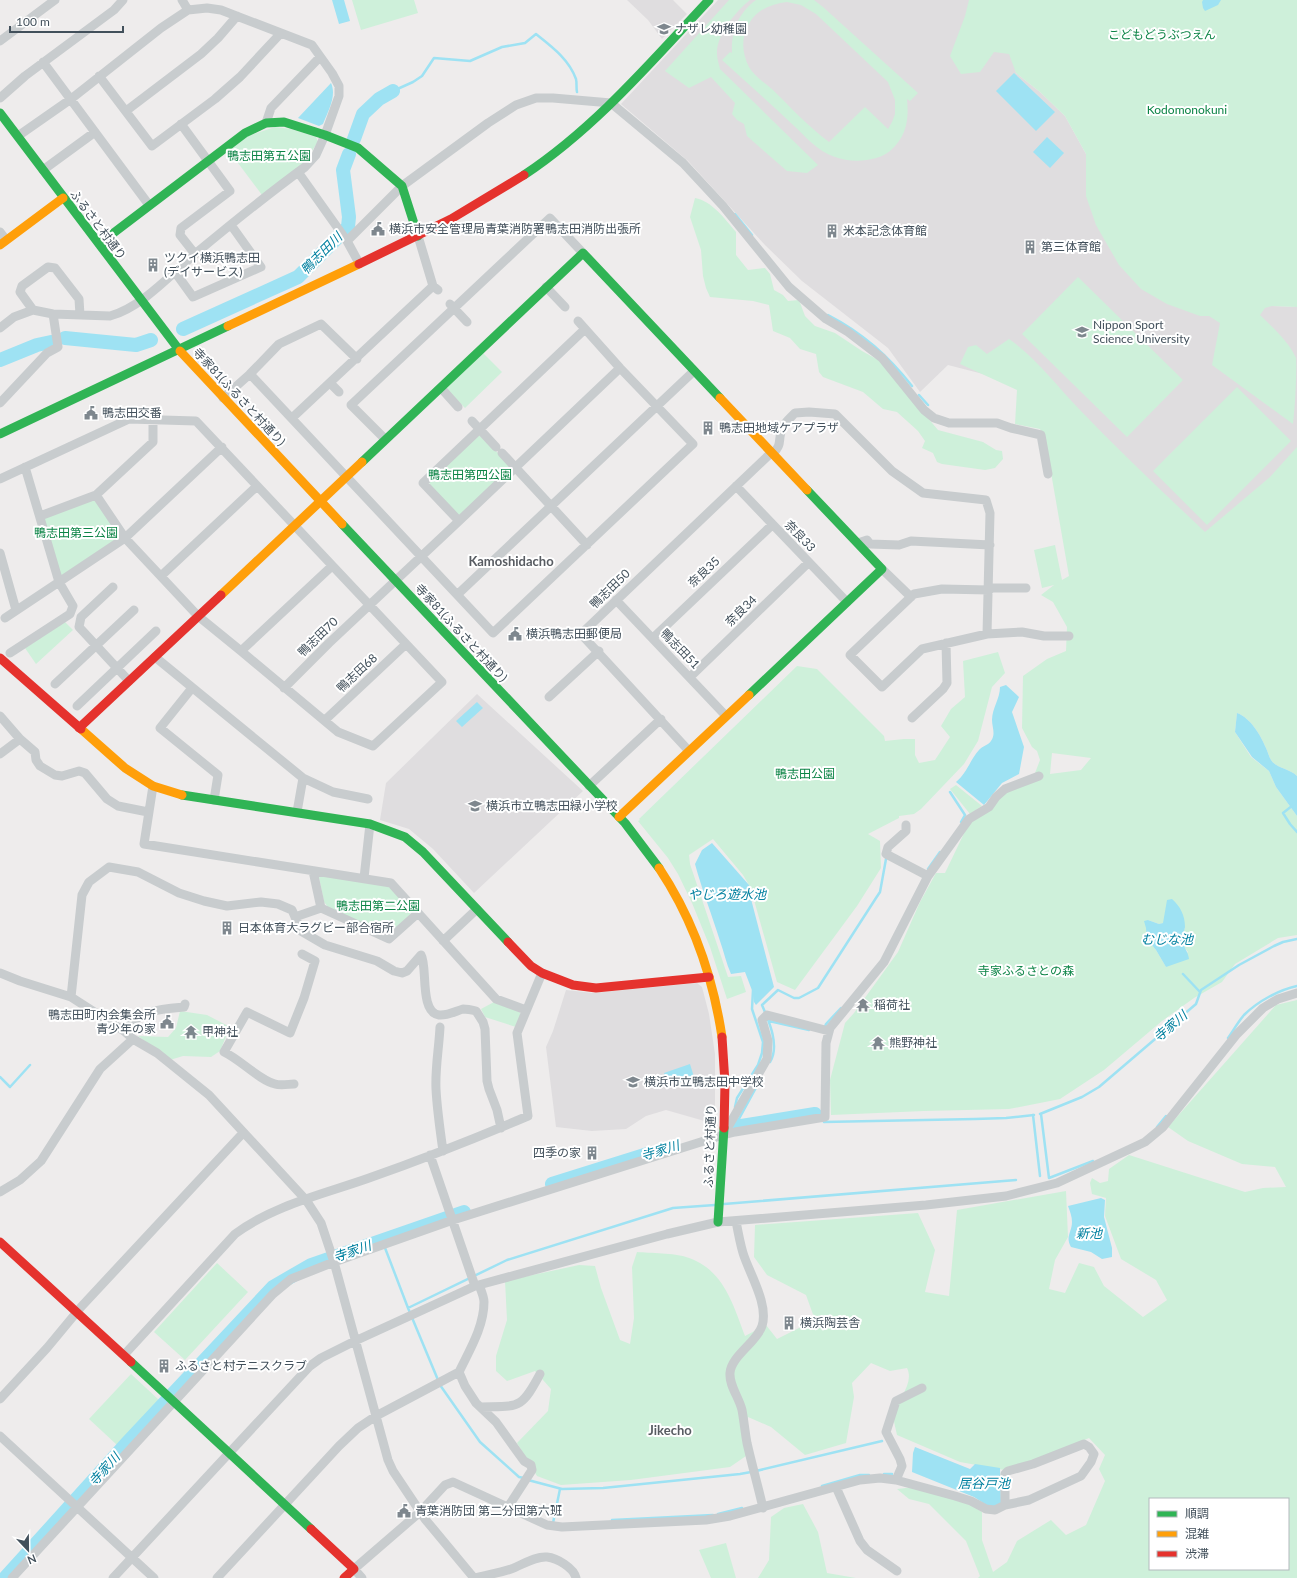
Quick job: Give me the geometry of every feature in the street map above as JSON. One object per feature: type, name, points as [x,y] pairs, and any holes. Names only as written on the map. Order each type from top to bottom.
[{"type":"street","points":[[0,41],[55,0]]},
{"type":"street","points":[[0,98],[43,62],[114,10],[123,0]]},
{"type":"street","points":[[182,0],[188,10]]},
{"type":"street","points":[[0,434],[418,236],[486,200],[534,168],[568,141],[611,103],[709,0]]},
{"type":"street","points":[[0,328],[14,317],[33,310],[54,314],[110,316],[118,314],[140,300],[195,254],[305,167],[316,155],[325,135],[339,96],[339,86],[317,50],[312,45],[221,10],[206,8],[188,10],[161,28],[70,99],[18,136]]},
{"type":"street","points":[[126,112],[201,54],[218,38],[237,16]]},
{"type":"street","points":[[99,76],[152,146],[215,99],[240,77],[281,33]]},
{"type":"street","points":[[266,123],[271,108],[320,57]]},
{"type":"street","points":[[43,62],[149,205]]},
{"type":"street","points":[[343,235],[402,186],[488,123],[516,105],[536,98],[611,103],[683,163],[724,206],[789,287],[826,319],[848,332],[882,358],[929,414],[934,418],[949,423],[997,423],[1011,428],[1042,435],[1048,474]]},
{"type":"street","name":"ふるさと村通り","points":[[0,113],[179,350]]},
{"type":"street","points":[[99,244],[245,133],[266,123],[284,122],[325,135],[358,148],[402,186],[435,288],[292,418]]},
{"type":"street","points":[[181,124],[230,191],[181,228],[180,235],[195,254]]},
{"type":"street","points":[[43,170],[95,132]]},
{"type":"street","points":[[298,172],[343,235],[359,263]]},
{"type":"street","points":[[0,232],[3,243],[63,198]]},
{"type":"street","points":[[385,439],[349,403],[452,306],[550,218],[882,569],[911,597]]},
{"type":"street","points":[[175,272],[193,297],[261,267],[231,225]]},
{"type":"street","points":[[79,728],[294,526],[319,500],[441,388],[583,253]]},
{"type":"street","points":[[33,310],[20,292],[22,286],[48,267],[55,268],[79,299],[80,315]]},
{"type":"street","points":[[546,287],[565,307]]},
{"type":"street","points":[[452,306],[467,322]]},
{"type":"street","points":[[0,402],[46,353],[58,347],[54,314]]},
{"type":"street","points":[[250,374],[493,633],[693,444],[620,368],[578,321]]},
{"type":"street","points":[[223,398],[250,374],[279,344],[321,324],[357,359]]},
{"type":"street","points":[[459,521],[423,483],[584,329]]},
{"type":"street","name":"寺家81(ふるさと村通り)","points":[[179,350],[619,817],[652,858],[667,881],[684,912],[701,951]]},
{"type":"street","name":"鴨志田70","points":[[284,688],[329,643],[516,468],[620,368]]},
{"type":"street","points":[[458,594],[694,371]]},
{"type":"street","points":[[330,383],[339,392]]},
{"type":"street","points":[[441,388],[458,407]]},
{"type":"street","points":[[772,453],[780,445],[781,433],[784,425],[795,413],[809,412],[835,414],[892,472],[923,493],[986,500],[990,513],[987,634]]},
{"type":"street","points":[[0,479],[129,419],[196,421],[442,682],[373,746],[338,732],[284,688],[241,650],[198,616],[125,538],[96,495]]},
{"type":"street","points":[[40,516],[96,495],[153,442],[153,420]]},
{"type":"street","points":[[472,421],[587,545]]},
{"type":"street","points":[[5,618],[125,538],[222,447]]},
{"type":"street","name":"鴨志田50","points":[[689,751],[599,651],[581,634],[772,453]]},
{"type":"street","points":[[10,653],[70,614],[73,606],[60,582],[25,467]]},
{"type":"street","points":[[161,576],[257,486]]},
{"type":"street","name":"奈良33","points":[[736,486],[808,563],[847,602]]},
{"type":"street","name":"奈良35","points":[[653,638],[772,525]]},
{"type":"street","points":[[858,543],[867,540],[870,544],[899,545],[911,541],[990,545]]},
{"type":"street","points":[[0,553],[16,610]]},
{"type":"street","name":"奈良34","points":[[690,677],[808,563]]},
{"type":"street","points":[[241,650],[332,566]]},
{"type":"street","points":[[619,817],[882,569]]},
{"type":"street","points":[[113,587],[81,617],[79,627],[129,681]]},
{"type":"street","points":[[1026,588],[992,588],[988,590],[942,589],[914,594],[850,655],[882,687],[922,649],[987,634],[1022,632],[1044,636],[1069,636]]},
{"type":"street","name":"鴨志田51","points":[[616,600],[726,716]]},
{"type":"street","points":[[55,684],[134,610]]},
{"type":"street","points":[[77,706],[156,631]]},
{"type":"street","points":[[912,718],[943,689],[947,683],[946,643]]},
{"type":"street","name":"鴨志田68","points":[[325,720],[406,644]]},
{"type":"street","points":[[549,697],[599,651]]},
{"type":"street","points":[[155,657],[303,778],[333,792],[368,798]]},
{"type":"street","points":[[0,658],[125,768],[153,786],[184,795],[370,824],[412,841],[516,951],[531,966],[542,973],[573,985],[596,988],[709,976]]},
{"type":"street","points":[[192,688],[160,728],[218,775],[214,800]]},
{"type":"street","points":[[0,716],[20,739],[35,752],[36,760],[40,766],[55,775],[62,776],[79,771],[84,772],[107,799],[118,806],[148,812]]},
{"type":"street","points":[[590,786],[661,719]]},
{"type":"street","points":[[0,754],[20,739]]},
{"type":"street","points":[[12,1578],[74,1505],[171,1400],[273,1294],[291,1279],[334,1262],[453,1220],[723,1135],[825,1117],[826,1056],[829,1031],[884,962],[928,876],[969,819],[989,807],[996,797],[1006,789],[1039,776]]},
{"type":"street","points":[[297,812],[303,778]]},
{"type":"street","points":[[153,786],[144,844],[390,883],[496,999],[526,1010]]},
{"type":"street","points":[[364,878],[370,824]]},
{"type":"street","points":[[906,826],[906,831],[888,847],[886,854],[928,876]]},
{"type":"street","points":[[71,997],[82,895],[88,882],[109,867],[138,872],[179,893],[204,901],[228,906],[261,902],[278,904],[292,910],[302,931],[325,945],[377,961],[394,971],[402,973],[407,971],[421,955],[424,963],[424,984],[426,997],[434,1012],[438,1015],[464,1009],[476,1011],[482,1022],[485,1029],[488,1085],[497,1110],[501,1128]]},
{"type":"street","points":[[313,871],[321,908]]},
{"type":"street","points":[[295,917],[321,908],[389,939],[417,914]]},
{"type":"street","points":[[443,941],[477,909]]},
{"type":"street","name":"ふるさと村通り","points":[[701,951],[709,976],[722,1042],[724,1075],[723,1135],[718,1222]]},
{"type":"street","points":[[294,1084],[275,1084],[256,1073],[234,1056],[224,1052],[247,1012],[290,1033],[304,998],[315,961],[302,954]]},
{"type":"street","points":[[0,973],[71,997],[124,1031],[133,1039],[156,1054],[209,1094],[243,1133],[306,1200],[320,1223],[334,1262],[388,1460],[399,1482],[420,1512],[474,1578],[510,1569],[539,1558],[547,1557],[563,1563],[575,1574],[576,1578]]},
{"type":"street","points":[[124,1354],[235,1234],[252,1222],[277,1209],[430,1156],[528,1116],[517,1033],[542,973]]},
{"type":"street","points":[[113,1578],[310,1366],[321,1358],[355,1341],[477,1285],[667,1234],[718,1222],[959,1202],[1006,1196],[1057,1183],[1145,1142],[1163,1127],[1237,1034],[1263,1008],[1278,998],[1297,993]]},
{"type":"street","points":[[124,1031],[134,1020],[143,1014],[153,1011],[184,1007],[185,1004]]},
{"type":"street","points":[[723,1135],[767,1059],[768,1042],[762,1020],[767,1015],[829,1031]]},
{"type":"street","points":[[440,1027],[436,1088],[443,1151]]},
{"type":"street","points":[[0,1192],[20,1180],[41,1161],[100,1069],[133,1039]]},
{"type":"street","points":[[0,1399],[47,1348],[77,1312],[243,1133]]},
{"type":"street","points":[[217,1578],[339,1446],[358,1428],[376,1416],[459,1372],[476,1336],[482,1318],[484,1302],[430,1156]]},
{"type":"street","points":[[736,1221],[744,1255],[755,1280],[761,1299],[763,1314],[762,1325],[757,1334],[734,1361],[730,1371],[730,1381],[742,1410],[747,1442],[763,1508]]},
{"type":"street","points":[[0,1242],[124,1354],[171,1400],[362,1578]]},
{"type":"street","points":[[459,1372],[465,1386],[476,1403],[496,1422],[524,1461],[531,1465],[532,1470],[508,1507]]},
{"type":"street","points":[[481,1407],[512,1406],[522,1402],[531,1391],[540,1374]]},
{"type":"street","points":[[896,1480],[902,1466],[886,1432],[890,1415],[896,1401],[922,1388]]},
{"type":"street","points":[[0,1436],[154,1578]]},
{"type":"street","points":[[344,1578],[420,1512],[445,1485],[453,1482],[547,1525],[562,1527],[706,1520],[763,1508],[860,1480],[880,1478],[896,1480],[955,1496],[971,1501],[986,1509],[995,1510],[1005,1505],[1030,1500],[1081,1476],[1091,1462],[1094,1454],[1089,1447],[1084,1444],[1033,1464],[1008,1471],[1005,1474],[1005,1505]]},
{"type":"street","points":[[836,1487],[860,1541],[867,1550],[897,1571]]},
{"type":"shaded area","name":"ナザレ幼稚園","points":[[627,0],[673,0],[687,14],[662,39],[648,20]]},
{"type":"shaded area","name":"Nippon Sport Science University","points":[[718,0],[1005,0],[1016,73],[1040,92],[1065,116],[1086,154],[1086,196],[1272,306],[1297,307],[1297,503],[1216,583],[1199,587],[1157,588],[1049,424],[1030,386],[948,365],[920,392],[888,348],[802,281],[765,245],[688,161],[621,104]]},
{"type":"shaded area","name":"横浜市立鴨志田緑小学校","points":[[477,694],[583,791],[474,893],[433,849],[409,829],[380,820],[386,783]]},
{"type":"shaded area","name":"横浜市立鴨志田中学校","points":[[697,983],[702,987],[709,1014],[715,1054],[715,1124],[666,1110],[646,1116],[626,1129],[592,1131],[556,1127],[546,1047],[553,1031],[566,990],[593,993]]},
{"type":"green space","points":[[352,0],[414,0],[418,13],[361,30]]},
{"type":"green space","points":[[729,0],[750,0],[739,10],[723,31],[717,54],[720,69],[818,165],[807,173],[787,171],[747,136],[744,124],[737,120],[732,114],[735,103],[711,77],[689,88],[665,71]]},
{"type":"green space","points":[[756,0],[814,0],[918,93],[910,101],[907,99],[908,113],[906,127],[896,145],[890,151],[885,155],[856,161],[841,159],[829,155],[812,143],[722,60],[730,52],[732,53],[734,30],[740,17]],"holes":[[[787,2],[801,5],[816,14],[888,82],[895,100],[895,114],[888,129],[865,107],[829,142],[807,124],[751,70],[745,57],[743,46],[744,36],[751,20],[759,12],[775,4]]]},
{"type":"green space","name":"Kodomonokuni","points":[[969,0],[1297,0],[1297,307],[1272,306],[1265,308],[1260,315],[1285,341],[1296,358],[1296,390],[1293,424],[1212,365],[1220,323],[1209,316],[1200,316],[1167,304],[1141,289],[1119,265],[1096,225],[1086,196],[1086,154],[1065,116],[1040,92],[1016,73],[1009,54],[994,52],[980,72],[961,74],[950,56],[965,16]]},
{"type":"green space","name":"鴨志田第五公園","points":[[275,127],[291,129],[316,137],[318,142],[303,164],[262,195],[229,151],[248,136]]},
{"type":"green space","points":[[695,198],[713,207],[723,216],[736,232],[736,255],[748,270],[765,268],[770,274],[774,290],[783,295],[788,301],[799,300],[805,316],[815,326],[835,333],[880,361],[938,430],[983,442],[996,450],[1002,451],[1003,459],[995,468],[985,470],[937,462],[933,453],[922,448],[925,441],[918,431],[897,412],[883,409],[863,392],[823,377],[819,372],[816,354],[800,349],[790,338],[773,331],[769,305],[753,301],[710,297],[703,276],[701,250],[690,217]]},
{"type":"green space","points":[[1078,277],[1183,380],[1127,437],[1022,334]]},
{"type":"green space","name":"寺家ふるさとの森","points":[[1009,339],[1019,347],[1037,363],[1110,441],[1205,532],[1270,477],[1297,447],[1297,776],[1294,773],[1280,767],[1270,759],[1264,743],[1255,728],[1247,719],[1237,713],[1235,732],[1251,757],[1269,771],[1276,787],[1297,816],[1297,935],[1278,938],[1235,964],[1222,982],[1194,998],[1162,1021],[1104,1070],[1060,1099],[1009,1109],[831,1115],[830,1080],[845,1023],[854,1013],[898,952],[920,902],[936,873],[945,873],[969,823],[1007,784],[1032,781],[1040,760],[1037,751],[1032,747],[1022,728],[1023,676],[1047,659],[1066,651],[1067,627],[1053,602],[1041,595],[1054,585],[1042,588],[1034,550],[1055,545],[1062,580],[1069,576],[1046,444],[1040,429],[1015,424],[1017,390],[960,364],[968,347],[976,345],[987,354]],"holes":[[[1052,753],[1091,758],[1081,770],[1050,774]],[[1165,917],[1185,928],[1182,940],[1188,952],[1166,967],[1156,950],[1147,939],[1148,920],[1159,924],[1164,923]]]},
{"type":"green space","points":[[483,353],[502,372],[465,408],[446,389]]},
{"type":"green space","points":[[1237,387],[1291,441],[1207,525],[1153,471]]},
{"type":"green space","name":"鴨志田第四公園","points":[[478,435],[481,436],[510,465],[510,469],[464,513],[458,515],[429,486],[430,481]]},
{"type":"green space","name":"鴨志田第三公園","points":[[96,495],[123,535],[61,577],[40,516]]},
{"type":"green space","points":[[65,622],[73,630],[36,664],[25,648]]},
{"type":"green space","name":"鴨志田公園","points":[[998,652],[1005,673],[992,687],[978,741],[964,764],[921,809],[914,814],[899,816],[899,818],[868,834],[880,841],[881,868],[857,906],[795,990],[777,982],[754,900],[763,891],[755,895],[743,875],[713,839],[689,855],[690,864],[728,977],[741,976],[746,992],[727,999],[710,947],[678,874],[668,858],[638,821],[640,820],[639,819],[797,666],[817,669],[884,736],[885,741],[915,739],[915,755],[919,763],[935,760],[950,737],[941,726],[951,709],[965,697],[963,661]]},
{"type":"green space","points":[[956,785],[982,806],[970,814],[950,789]]},
{"type":"green space","name":"鴨志田第二公園","points":[[321,875],[389,885],[411,911],[410,915],[387,934],[328,907],[324,902],[319,877]]},
{"type":"green space","points":[[1297,1000],[1297,1578],[978,1578],[980,1576],[966,1541],[929,1504],[909,1499],[897,1489],[915,1487],[971,1505],[982,1512],[982,1540],[993,1572],[1007,1562],[1017,1541],[1051,1520],[1066,1535],[1086,1525],[1105,1481],[1099,1469],[1105,1455],[1089,1438],[1044,1457],[1004,1470],[960,1462],[897,1435],[894,1416],[895,1410],[909,1380],[907,1368],[890,1371],[871,1363],[852,1383],[854,1397],[846,1443],[805,1455],[771,1427],[748,1417],[746,1456],[730,1467],[631,1480],[561,1485],[537,1476],[517,1443],[548,1411],[551,1389],[535,1371],[507,1381],[496,1371],[496,1356],[507,1320],[505,1281],[579,1265],[595,1266],[601,1288],[620,1340],[630,1344],[634,1318],[632,1267],[637,1252],[669,1254],[686,1257],[699,1262],[718,1278],[731,1300],[745,1336],[766,1325],[777,1339],[815,1320],[806,1295],[767,1275],[754,1257],[755,1225],[918,1213],[935,1250],[925,1292],[949,1296],[957,1210],[1066,1191],[1068,1237],[1055,1260],[1049,1289],[1065,1293],[1079,1263],[1094,1267],[1104,1286],[1143,1317],[1167,1300],[1156,1280],[1121,1259],[1105,1216],[1106,1198],[1092,1194],[1090,1183],[1092,1178],[1100,1183],[1108,1181],[1109,1169],[1129,1155],[1245,1192],[1263,1188],[1286,1187],[1275,1167],[1242,1164],[1188,1141],[1168,1127],[1276,1005]]},
{"type":"green space","points":[[494,1002],[519,1011],[521,1015],[516,1027],[485,1017],[481,1009]]},
{"type":"green space","points":[[180,1011],[207,1015],[230,1027],[220,1051],[211,1057],[183,1056],[170,1060],[138,1036],[168,1037],[176,1028]]},
{"type":"green space","points":[[217,1263],[248,1292],[185,1360],[154,1332]]},
{"type":"green space","points":[[131,1374],[159,1400],[117,1445],[89,1419]]},
{"type":"green space","points":[[803,1504],[818,1532],[827,1573],[856,1578],[758,1578],[769,1560],[771,1517],[784,1508]]},
{"type":"green space","points":[[726,1543],[736,1578],[711,1578],[699,1550]]},
{"type":"water","points":[[332,0],[344,0],[350,21],[339,24]]},
{"type":"water","points":[[1203,0],[1221,0],[1218,5],[1205,11],[1203,8]]},
{"type":"water","points":[[1014,73],[1055,112],[1036,131],[996,91]]},
{"type":"water","points":[[331,83],[333,93],[323,124],[319,126],[298,118]]},
{"type":"water","points":[[1047,137],[1064,153],[1050,168],[1033,152]]},
{"type":"water","points":[[1006,685],[1019,697],[1012,712],[1024,747],[1019,774],[1002,783],[984,805],[956,782],[963,775],[979,750],[989,744],[994,733],[992,720],[993,711],[999,696],[1000,687]]},
{"type":"water","points":[[477,702],[483,708],[462,727],[456,721]]},
{"type":"water","points":[[1237,713],[1247,719],[1255,728],[1264,743],[1270,759],[1280,767],[1294,773],[1297,776],[1297,816],[1276,787],[1269,771],[1252,757],[1235,732]]},
{"type":"water","name":"やじろ遊水池","points":[[712,843],[749,885],[751,899],[774,987],[756,1005],[745,972],[731,974],[695,864],[702,850]]},
{"type":"water","name":"むじな池","points":[[1172,899],[1180,908],[1183,915],[1185,927],[1182,938],[1189,959],[1166,967],[1156,950],[1147,939],[1144,921],[1148,920],[1159,924],[1163,923],[1167,900]]},
{"type":"water","points":[[690,1064],[694,1077],[668,1086],[664,1073]]},
{"type":"water","name":"新池","points":[[1101,1198],[1105,1200],[1104,1217],[1112,1248],[1112,1257],[1102,1259],[1091,1252],[1071,1247],[1069,1237],[1072,1220],[1068,1206]]},
{"type":"water","name":"居谷戸池","points":[[915,1447],[970,1469],[975,1464],[1000,1468],[1001,1503],[994,1507],[988,1506],[974,1497],[912,1472],[913,1453]]},
{"type":"waterway","points":[[393,91],[422,76],[434,58],[470,61],[502,47],[525,43],[536,34],[548,43],[569,65],[576,79],[577,92]]},
{"type":"waterway","name":"鴨志田川","points":[[354,139],[363,114],[379,99],[393,91]]},
{"type":"waterway","name":"鴨志田川","points":[[183,329],[298,277],[348,227],[349,217],[343,170],[349,154]]},
{"type":"waterway","points":[[735,214],[752,235]]},
{"type":"waterway","points":[[828,315],[864,337],[894,365],[912,386]]},
{"type":"waterway","name":"鴨志田川","points":[[65,338],[136,345],[151,340]]},
{"type":"waterway","name":"鴨志田川","points":[[0,360],[37,345],[51,342]]},
{"type":"waterway","points":[[919,395],[928,405]]},
{"type":"waterway","points":[[950,792],[965,815],[961,822]]},
{"type":"waterway","name":"寺家川","points":[[1297,802],[1283,813],[1297,832]]},
{"type":"waterway","points":[[928,869],[940,852]]},
{"type":"waterway","points":[[770,1062],[773,1056],[774,1041],[762,1005],[778,990],[794,998],[799,998],[818,988],[880,892],[886,859]]},
{"type":"waterway","name":"寺家川","points":[[1040,1114],[1082,1097],[1099,1087],[1196,1004],[1201,990],[1239,965],[1274,946],[1283,942],[1297,939]]},
{"type":"waterway","points":[[1183,974],[1200,992]]},
{"type":"waterway","points":[[1228,1038],[1244,1015],[1256,1005],[1276,993],[1297,986]]},
{"type":"waterway","points":[[735,1107],[737,1098],[758,1065],[762,1053],[763,1042],[752,1009],[753,990]]},
{"type":"waterway","points":[[825,1027],[841,1008]]},
{"type":"waterway","points":[[769,1021],[809,1030]]},
{"type":"waterway","points":[[0,1077],[10,1087],[30,1065]]},
{"type":"waterway","points":[[734,1128],[758,1084]]},
{"type":"waterway","name":"寺家川","points":[[735,1127],[815,1114]]},
{"type":"waterway","points":[[1041,1114],[1049,1178],[1093,1161]]},
{"type":"waterway","points":[[1033,1115],[1040,1176]]},
{"type":"waterway","name":"寺家川","points":[[824,1122],[1006,1118],[1034,1115]]},
{"type":"waterway","points":[[1157,1127],[1166,1116]]},
{"type":"waterway","name":"寺家川","points":[[552,1184],[651,1153]]},
{"type":"waterway","points":[[724,1204],[1016,1180]]},
{"type":"waterway","points":[[408,1308],[507,1260],[673,1208],[715,1205]]},
{"type":"waterway","name":"寺家川","points":[[5,1578],[127,1443],[273,1287],[311,1265],[464,1212]]},
{"type":"waterway","points":[[382,1240],[438,1380]]},
{"type":"waterway","points":[[440,1385],[480,1442],[519,1477],[524,1478]]},
{"type":"waterway","points":[[756,1471],[882,1441]]},
{"type":"waterway","points":[[528,1480],[562,1489],[603,1488],[751,1472]]},
{"type":"waterway","points":[[884,1474],[892,1474]]},
{"type":"waterway","points":[[822,1486],[860,1475],[869,1475]]},
{"type":"waterway","points":[[553,1523],[560,1489]]},
{"type":"waterway","points":[[718,1514],[742,1508]]},
{"type":"waterway","points":[[612,1520],[713,1515]]},
{"type":"traffic: fast","points":[[524,175],[575,137],[644,70],[709,0]]},
{"type":"traffic: fast","points":[[0,113],[180,351]]},
{"type":"traffic: fast","points":[[99,244],[245,133],[266,123],[284,122],[325,135],[358,148],[402,186],[418,236]]},
{"type":"traffic: fast","points":[[362,462],[583,253],[720,398]]},
{"type":"traffic: fast","points":[[0,434],[228,326]]},
{"type":"traffic: fast","points":[[749,695],[882,569],[807,490]]},
{"type":"traffic: fast","points":[[342,524],[625,823],[659,868]]},
{"type":"traffic: fast","points":[[182,795],[370,824],[405,837],[423,852],[508,942]]},
{"type":"traffic: fast","points":[[718,1222],[724,1128]]},
{"type":"traffic: fast","points":[[131,1362],[311,1529]]},
{"type":"traffic: slow","points":[[0,245],[63,198]]},
{"type":"traffic: slow","points":[[228,326],[359,264]]},
{"type":"traffic: slow","points":[[180,351],[342,524]]},
{"type":"traffic: slow","points":[[720,398],[807,490]]},
{"type":"traffic: slow","points":[[221,595],[362,462]]},
{"type":"traffic: slow","points":[[619,817],[749,695]]},
{"type":"traffic: slow","points":[[81,729],[125,768],[153,786],[182,795]]},
{"type":"traffic: slow","points":[[659,868],[682,907],[700,949],[713,992],[722,1037]]},
{"type":"traffic: jam","points":[[359,264],[451,219],[524,175]]},
{"type":"traffic: jam","points":[[79,728],[221,595]]},
{"type":"traffic: jam","points":[[0,658],[81,729]]},
{"type":"traffic: jam","points":[[508,942],[531,966],[542,973],[573,985],[596,988],[709,977]]},
{"type":"traffic: jam","points":[[722,1037],[725,1083],[724,1128]]},
{"type":"traffic: jam","points":[[0,1242],[131,1362]]},
{"type":"traffic: jam","points":[[311,1529],[354,1569],[344,1578]]},
{"type":"place","name":"ナザレ幼稚園","points":[[664,29]]},
{"type":"place","name":"横浜市安全管理局青葉消防署鴨志田消防出張所","points":[[378,229]]},
{"type":"place","name":"米本記念体育館","points":[[832,231]]},
{"type":"place","name":"第三体育館","points":[[1030,247]]},
{"type":"place","name":"ツクイ横浜鴨志田 (デイサービス)","points":[[153,265]]},
{"type":"place","name":"Nippon Sport Science University","points":[[1082,332]]},
{"type":"place","name":"鴨志田交番","points":[[91,413]]},
{"type":"place","name":"鴨志田地域ケアプラザ","points":[[708,428]]},
{"type":"place","name":"横浜鴨志田郵便局","points":[[515,634]]},
{"type":"place","name":"横浜市立鴨志田緑小学校","points":[[475,806]]},
{"type":"place","name":"日本体育大ラグビー部合宿所","points":[[227,928]]},
{"type":"place","name":"稲荷社","points":[[863,1005]]},
{"type":"place","name":"鴨志田町内会集会所 青少年の家","points":[[167,1022]]},
{"type":"place","name":"甲神社","points":[[191,1032]]},
{"type":"place","name":"熊野神社","points":[[878,1043]]},
{"type":"place","name":"横浜市立鴨志田中学校","points":[[633,1082]]},
{"type":"place","name":"四季の家","points":[[592,1153]]},
{"type":"place","name":"横浜陶芸舎","points":[[789,1323]]},
{"type":"place","name":"ふるさと村テニスクラブ","points":[[164,1366]]},
{"type":"place","name":"青葉消防団 第二分団第六班","points":[[404,1511]]},
{"type":"district","name":"Kamoshidacho","points":[[511,561]]},
{"type":"district","name":"Jikecho","points":[[670,1430]]},
{"type":"park label","name":"こどもどうぶつえん","points":[[1162,35]]}]
